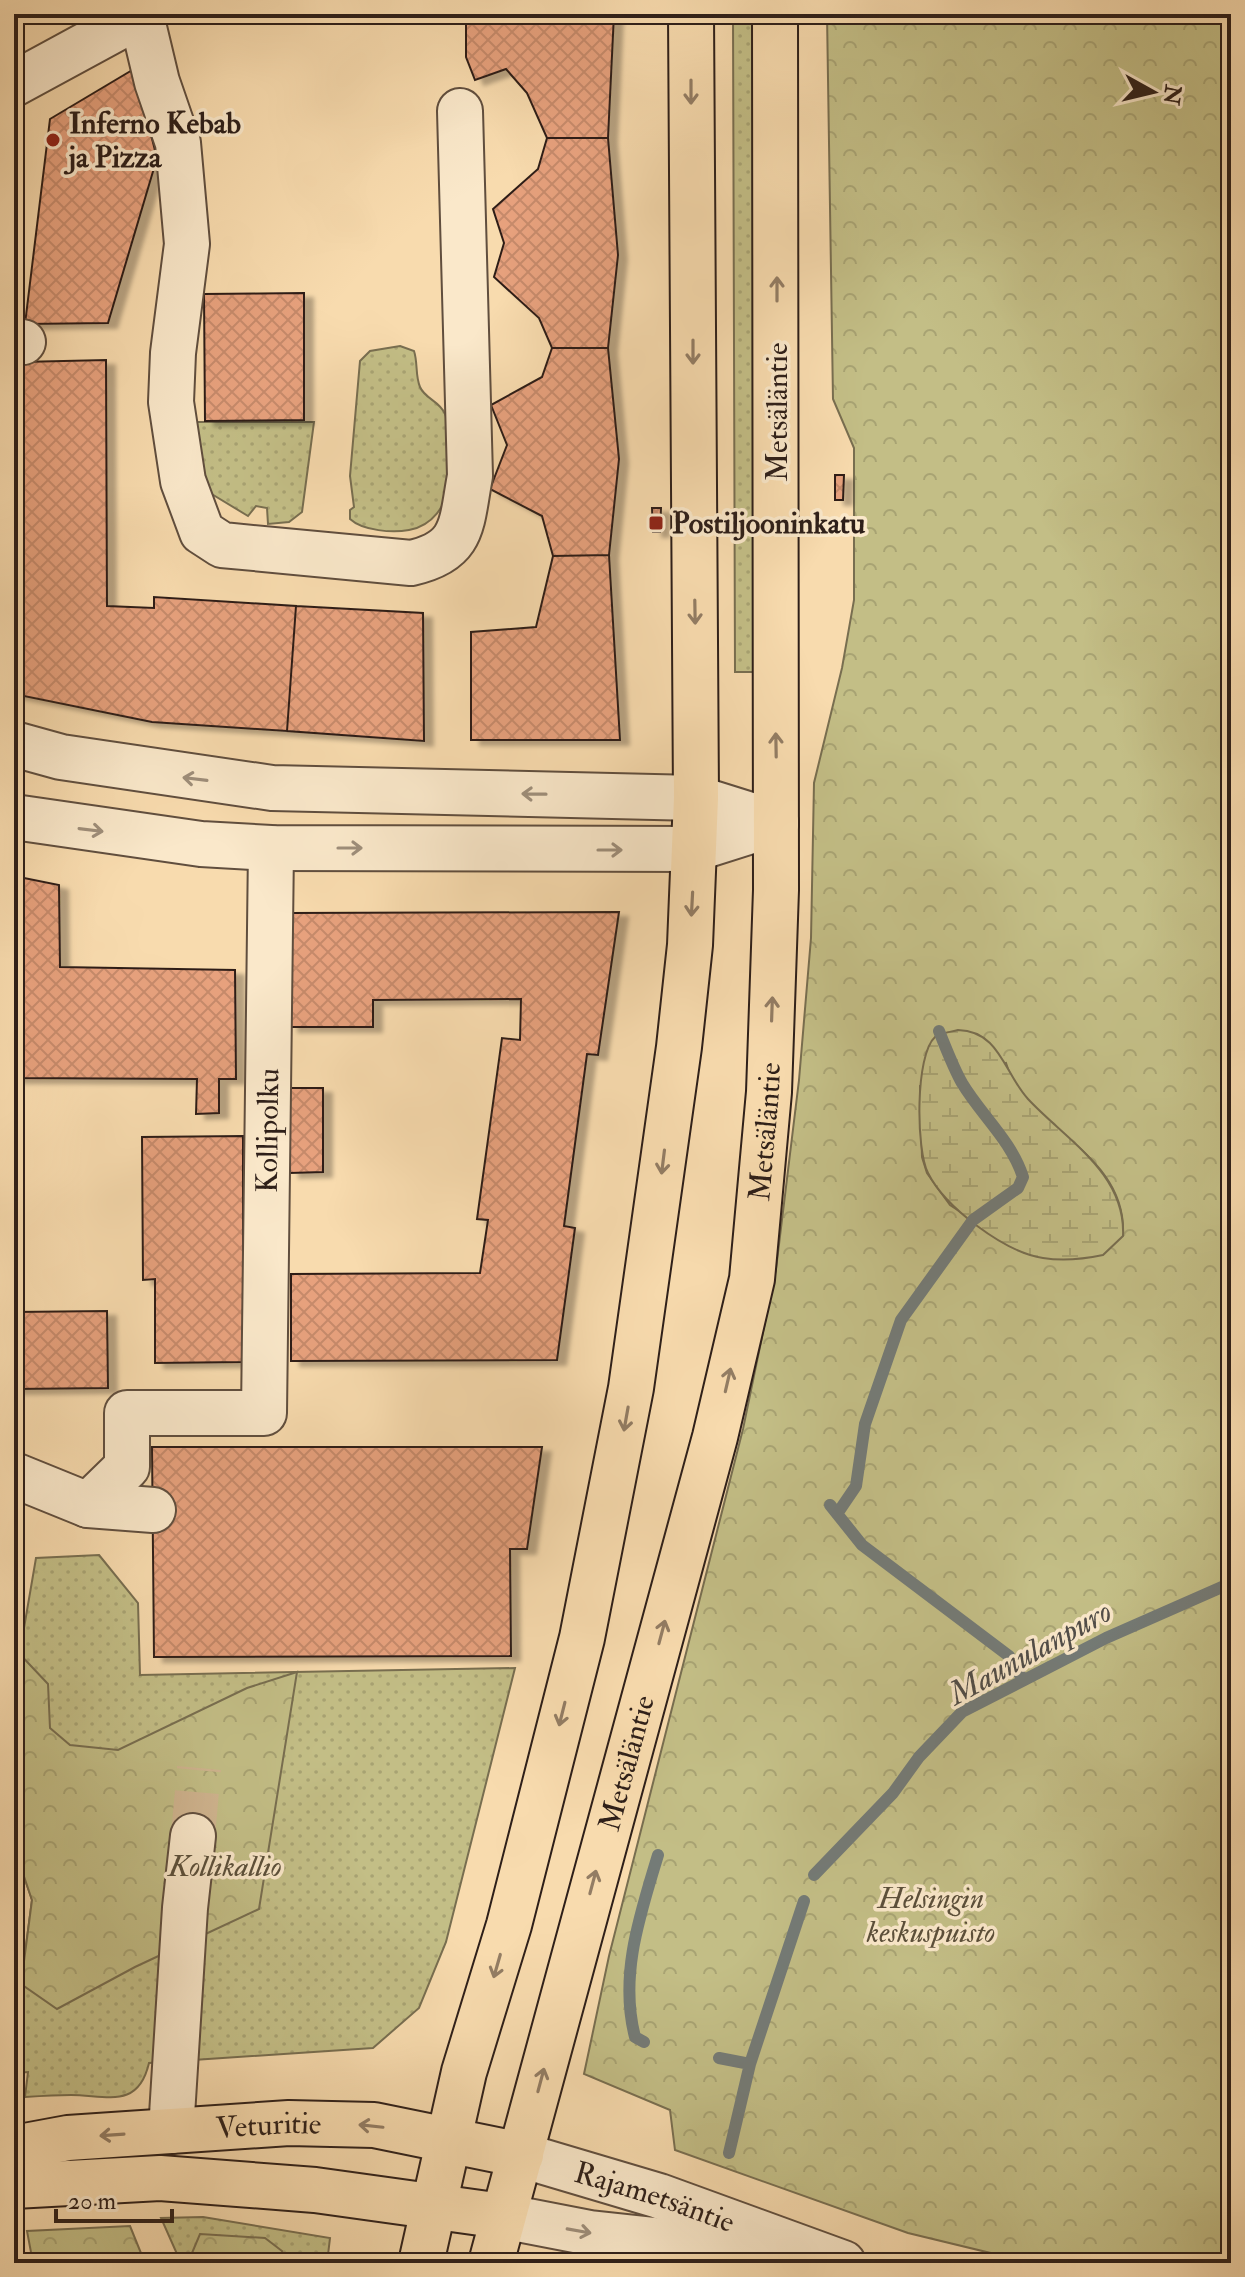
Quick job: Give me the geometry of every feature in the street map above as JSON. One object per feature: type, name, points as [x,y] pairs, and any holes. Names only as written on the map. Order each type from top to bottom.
[{"type":"main road","points":[[421,2263],[464,2072],[509,1925],[582,1638],[623,1436],[679,1047],[690,945],[696,798],[691,14]]},
{"type":"main road","name":"Metsäläntie","points":[[491,2263],[715,1437],[752,1279],[769,1092],[776,823],[775,14]]},
{"type":"main road","name":"Veturitie","points":[[14,2148],[68,2138],[289,2123],[374,2125],[521,2155]]},
{"type":"main road","name":"Veturitie","points":[[14,2186],[160,2178],[315,2190],[502,2216]]},
{"type":"street","points":[[14,84],[142,15],[157,82],[178,143],[187,244],[173,353],[171,402],[183,481],[202,532],[222,545],[411,563],[440,557],[460,530],[470,476],[460,111]]},
{"type":"street","points":[[14,744],[61,757],[272,788],[696,798],[776,823]]},
{"type":"street","points":[[14,817],[201,844],[271,848],[694,849],[776,823]]},
{"type":"street","name":"Kollipolku","points":[[88,1505],[127,1467],[127,1413],[264,1413],[271,848]]},
{"type":"street","points":[[14,1475],[88,1505],[153,1510]]},
{"type":"street","points":[[171,2131],[185,1908],[193,1836]]},
{"type":"street","name":"Rajametsäntie","points":[[521,2155],[659,2196],[837,2261]]},
{"type":"street","name":"Rajametsäntie","points":[[502,2216],[590,2233],[837,2261]]},
{"type":"green space","points":[[733,14],[754,14],[757,672],[735,672]]},
{"type":"green space","name":"Helsingin keskuspuisto","points":[[827,14],[1231,14],[1231,2263],[1032,2263],[908,2233],[675,2150],[670,2110],[584,2074],[609,1956],[743,1429],[776,1269],[799,1080],[811,938],[814,783],[842,668],[854,600],[854,448],[833,399]],"holes":[[[1006,1063],[1017,1086],[1033,1106],[1093,1161],[1109,1182],[1120,1206],[1123,1235],[973,1220],[950,1205],[927,1173],[922,1157],[920,1086]]]},
{"type":"green space","points":[[400,346],[414,351],[420,387],[445,414],[450,429],[453,465],[451,482],[437,513],[425,524],[409,530],[387,531],[370,529],[350,519],[350,510],[354,507],[350,476],[360,361],[370,351]]},
{"type":"green space","points":[[194,422],[314,422],[302,512],[289,522],[268,524],[267,508],[256,506],[248,516],[205,490]]},
{"type":"green space","points":[[958,1030],[972,1032],[992,1045],[1028,1099],[1075,1143],[1104,1176],[1115,1194],[1123,1236],[1103,1255],[1043,1258],[1011,1247],[977,1226],[936,1186],[928,1173],[921,1145],[921,1082],[928,1047],[935,1037]]},
{"type":"green space","name":"Kollikallio","points":[[99,1555],[138,1603],[140,1675],[515,1668],[446,1942],[419,2008],[373,2048],[149,2063],[137,2088],[119,2097],[25,2097],[28,2072],[14,2073],[14,1986],[21,1984],[32,1900],[14,1847],[14,1686],[36,1558]]},
{"type":"green space","points":[[14,1648],[48,1684],[50,1728],[70,1745],[118,1750],[247,1688],[297,1672],[259,1909],[135,1967],[57,2009],[21,1984],[32,1900],[14,1847]]},
{"type":"green space","points":[[203,2217],[330,2238],[327,2263],[284,2263],[285,2255],[192,2253],[193,2263],[181,2263],[161,2218]]},
{"type":"green space","points":[[130,2226],[145,2263],[33,2263],[27,2231]]},
{"type":"green space","points":[[200,2234],[265,2238],[282,2251],[284,2263],[193,2263],[192,2253]]},
{"type":"building","points":[[466,14],[614,14],[608,138],[547,138],[527,93],[506,69],[475,80],[466,57]]},
{"type":"building","points":[[134,69],[157,158],[108,323],[25,324],[50,119]]},
{"type":"building","points":[[547,138],[608,138],[618,255],[608,348],[552,348],[539,318],[494,277],[504,243],[493,209],[538,169]]},
{"type":"building","points":[[304,293],[304,420],[205,421],[204,294]]},
{"type":"building","points":[[552,348],[608,348],[619,459],[609,555],[553,556],[542,516],[490,489],[507,445],[491,405],[542,377]]},
{"type":"building","points":[[106,360],[107,606],[154,608],[154,597],[296,606],[287,731],[152,722],[14,694],[14,418],[21,362]]},
{"type":"building","points":[[835,475],[844,475],[843,500],[835,500]]},
{"type":"building","points":[[652,508],[661,508],[660,532],[653,532]]},
{"type":"building","points":[[609,555],[620,740],[471,740],[471,632],[536,627],[553,556]]},
{"type":"building","points":[[296,606],[423,613],[424,741],[287,731]]},
{"type":"building","points":[[14,876],[59,885],[60,967],[235,970],[236,1079],[219,1079],[219,1113],[196,1114],[197,1079],[14,1078]]},
{"type":"building","points":[[619,912],[598,1055],[587,1054],[564,1226],[575,1228],[557,1360],[291,1361],[291,1274],[480,1273],[488,1220],[477,1219],[502,1038],[520,1040],[521,999],[373,1000],[373,1027],[289,1027],[289,913]]},
{"type":"building","points":[[290,1088],[323,1088],[323,1172],[290,1173]]},
{"type":"building","points":[[243,1136],[243,1362],[155,1363],[155,1279],[143,1280],[142,1137]]},
{"type":"building","points":[[107,1311],[108,1388],[14,1389],[14,1312]]},
{"type":"building","points":[[152,1447],[542,1447],[527,1549],[510,1549],[511,1656],[154,1657]]},
{"type":"waterway","points":[[837,1514],[856,1486],[865,1424],[901,1320],[973,1220],[1018,1188],[1023,1177],[1011,1151],[962,1083],[939,1031]]},
{"type":"waterway","points":[[830,1505],[862,1545],[1009,1656],[1023,1680]]},
{"type":"waterway","name":"Maunulanpuro","points":[[814,1875],[893,1793],[919,1757],[962,1712],[1106,1638],[1231,1583]]},
{"type":"waterway","points":[[644,2042],[635,2037],[629,1991],[630,1968],[658,1855]]},
{"type":"waterway","points":[[729,2153],[750,2064],[804,1901]]},
{"type":"waterway","points":[[719,2058],[750,2064]]},
{"type":"tunnel","points":[[193,1836],[199,1768]]},
{"type":"place","name":"Inferno Kebab ja Pizza","points":[[53,140]]},
{"type":"place","name":"Postiljooninkatu","points":[[656,523]]}]
